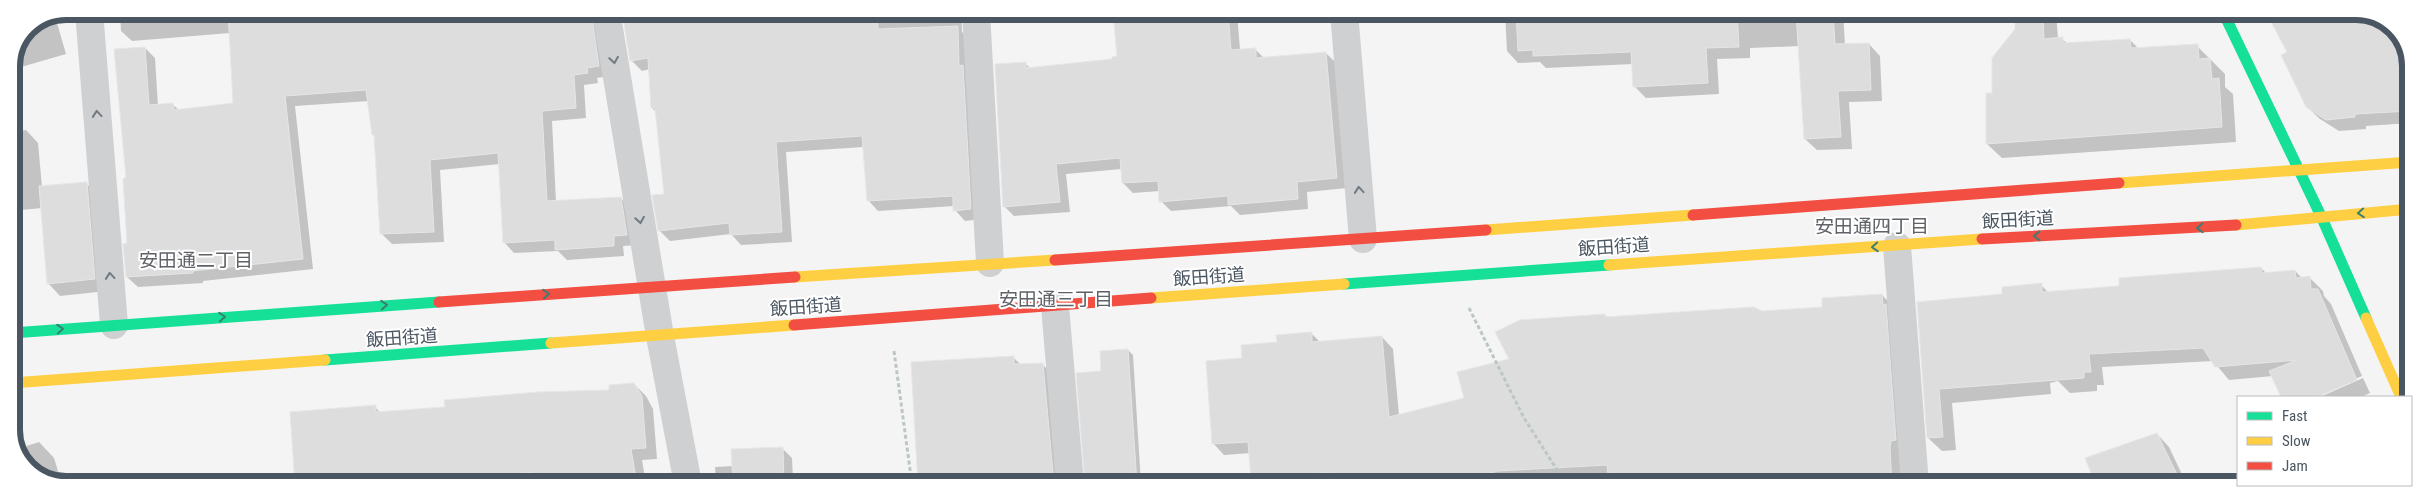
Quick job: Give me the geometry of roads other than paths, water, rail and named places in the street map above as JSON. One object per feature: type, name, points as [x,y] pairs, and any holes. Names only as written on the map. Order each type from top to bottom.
[{"type":"main road","points":[[2227,20],[2321,216],[2401,396]]},
{"type":"main road","name":"飯田街道","points":[[20,332],[990,262],[1363,239],[2402,163]]},
{"type":"main road","name":"飯田街道","points":[[20,381],[660,336],[1453,276],[2213,227],[2402,210]]},
{"type":"street","points":[[90,20],[114,325]]},
{"type":"street","points":[[607,20],[651,286],[686,476]]},
{"type":"street","points":[[976,20],[990,262]]},
{"type":"street","points":[[1345,20],[1363,239]]},
{"type":"street","points":[[1897,246],[1914,476]]},
{"type":"street","points":[[1056,306],[1069,476]]},
{"type":"district","name":"安田通四丁目","points":[[1872,226]]},
{"type":"district","name":"安田通二丁目","points":[[196,260]]},
{"type":"district","name":"安田通三丁目","points":[[1056,299]]}]
